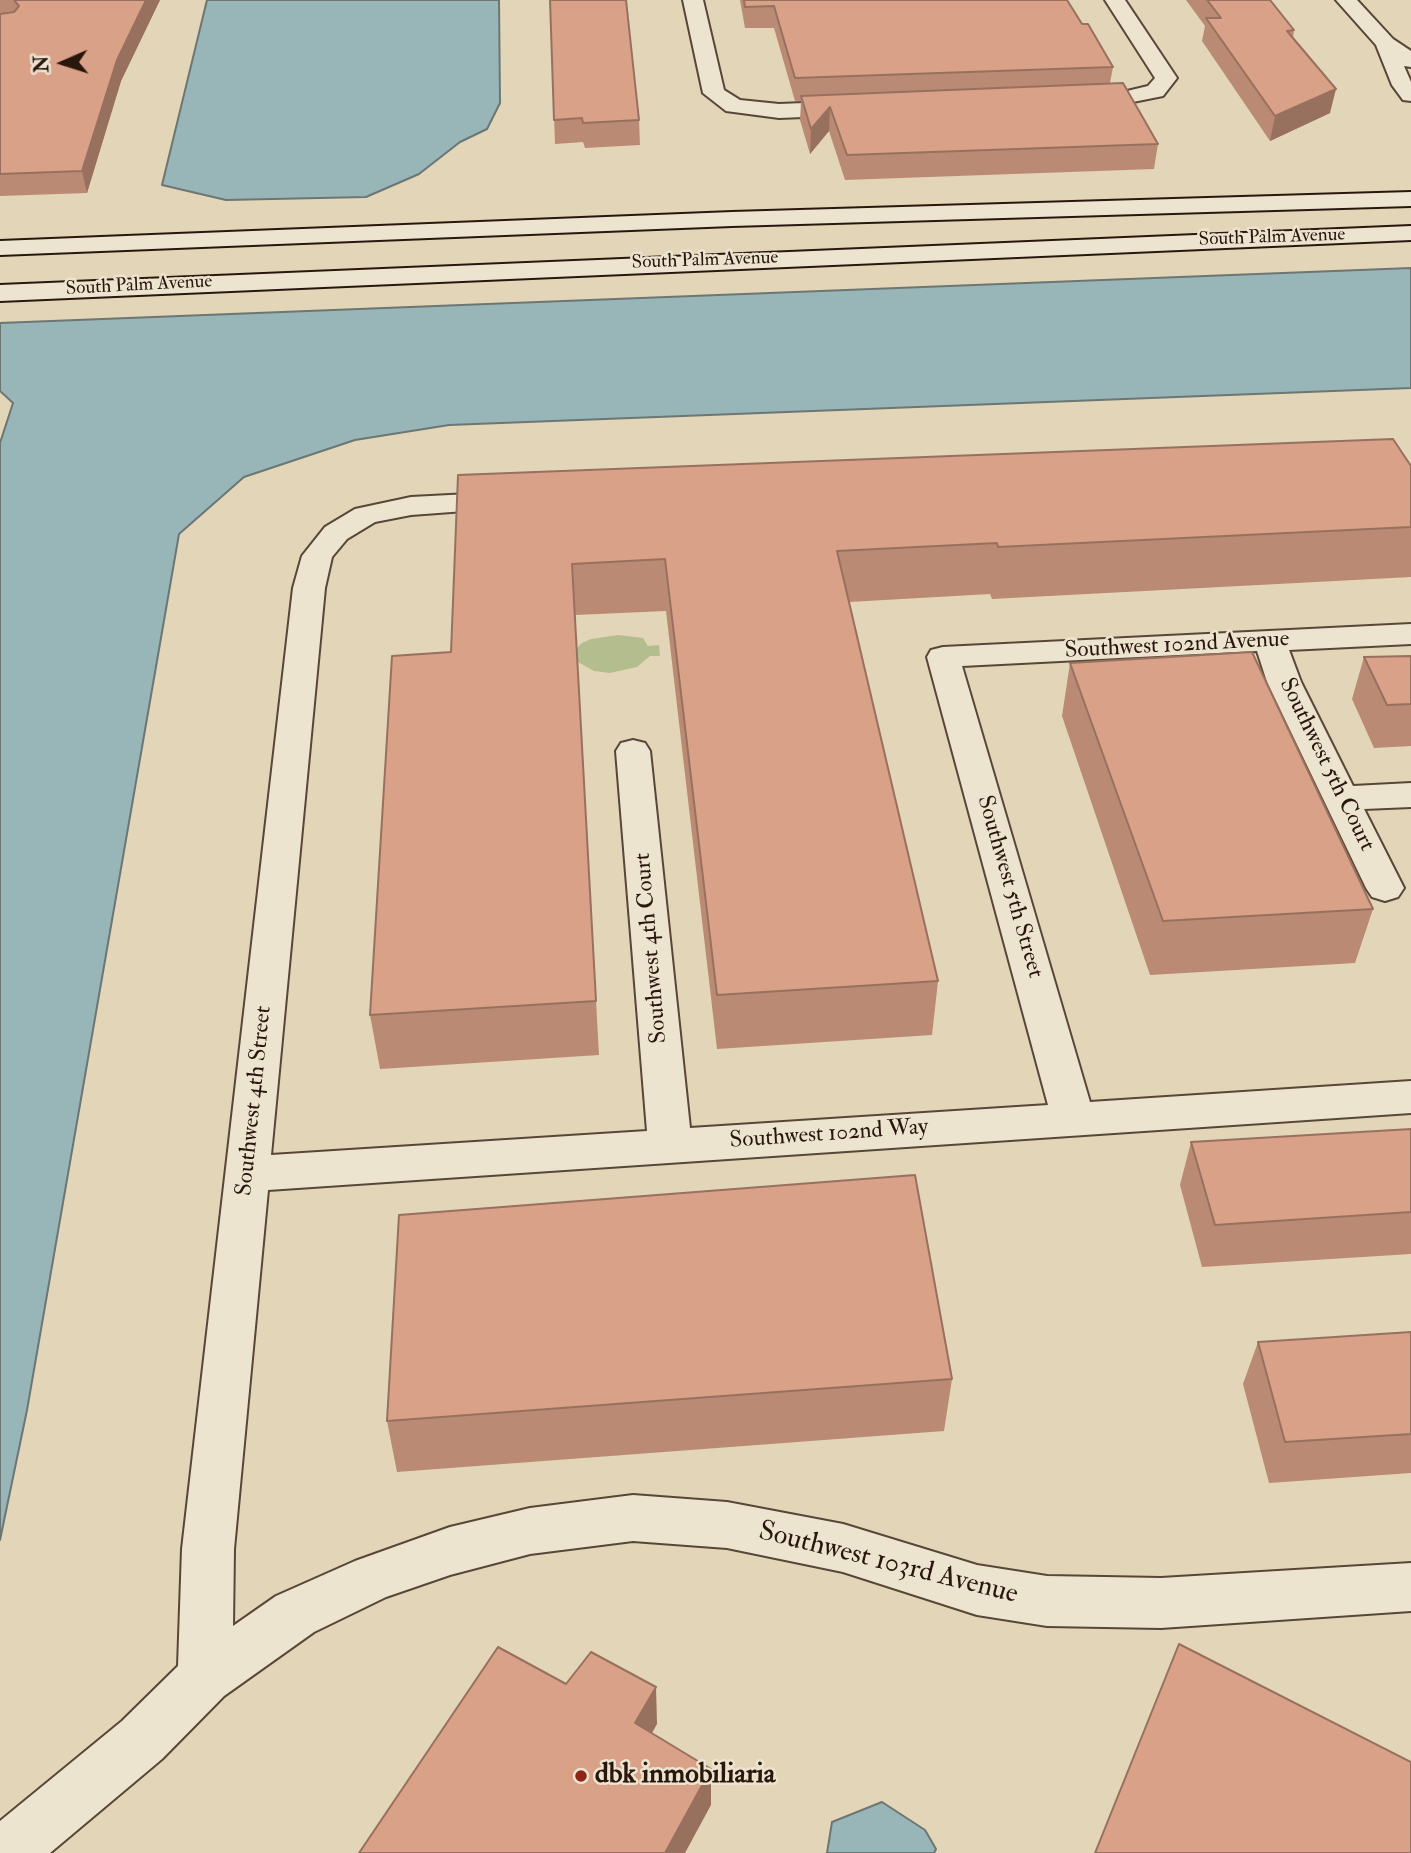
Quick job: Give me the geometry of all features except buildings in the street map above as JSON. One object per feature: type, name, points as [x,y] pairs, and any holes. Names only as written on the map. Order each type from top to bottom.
[{"type":"street","points":[[693,0],[715,93],[734,106],[779,111],[876,108]]},
{"type":"street","points":[[1055,101],[1124,98],[1155,91],[1166,78],[1115,0]]},
{"type":"street","points":[[1346,0],[1386,43],[1411,61]]},
{"type":"street","points":[[1386,43],[1399,81],[1411,95]]},
{"type":"street","name":"South Palm Avenue","points":[[0,248],[732,219],[1411,199]]},
{"type":"street","name":"South Palm Avenue","points":[[0,293],[1411,233]]},
{"type":"street","name":"Southwest 4th Street","points":[[205,1676],[208,1549],[309,588],[317,556],[336,533],[366,515],[411,506],[536,500]]},
{"type":"street","name":"Southwest 102nd Avenue","points":[[943,657],[1411,634]]},
{"type":"street","name":"Southwest 5th Court","points":[[1270,641],[1284,682],[1385,888]]},
{"type":"street","name":"Southwest 5th Street","points":[[943,657],[1073,1117]]},
{"type":"street","name":"Southwest 4th Court","points":[[633,751],[670,1146]]},
{"type":"street","points":[[1342,798],[1411,795]]},
{"type":"street","name":"Southwest 102nd Way","points":[[248,1174],[1073,1117],[1411,1097]]},
{"type":"street","name":"Southwest 103rd Avenue","points":[[6,1853],[142,1740],[205,1676],[295,1614],[373,1578],[450,1551],[530,1531],[633,1518],[727,1525],[844,1548],[977,1590],[1047,1601],[1161,1603],[1411,1587]]},
{"type":"green space","points":[[618,635],[643,638],[648,646],[659,645],[660,656],[650,656],[637,667],[610,673],[594,671],[578,662],[576,649],[582,643]]},
{"type":"water","points":[[207,0],[499,0],[500,103],[487,129],[460,142],[419,174],[366,197],[226,200],[162,185]]},
{"type":"water","points":[[1411,268],[1411,388],[449,425],[355,440],[244,477],[179,534],[27,1410],[0,1540],[0,443],[13,403],[0,391],[0,323]]},
{"type":"water","points":[[882,1802],[925,1830],[936,1849],[934,1853],[827,1853],[832,1822]]},
{"type":"place","name":"dbk inmobiliaria","points":[[581,1776]]}]
